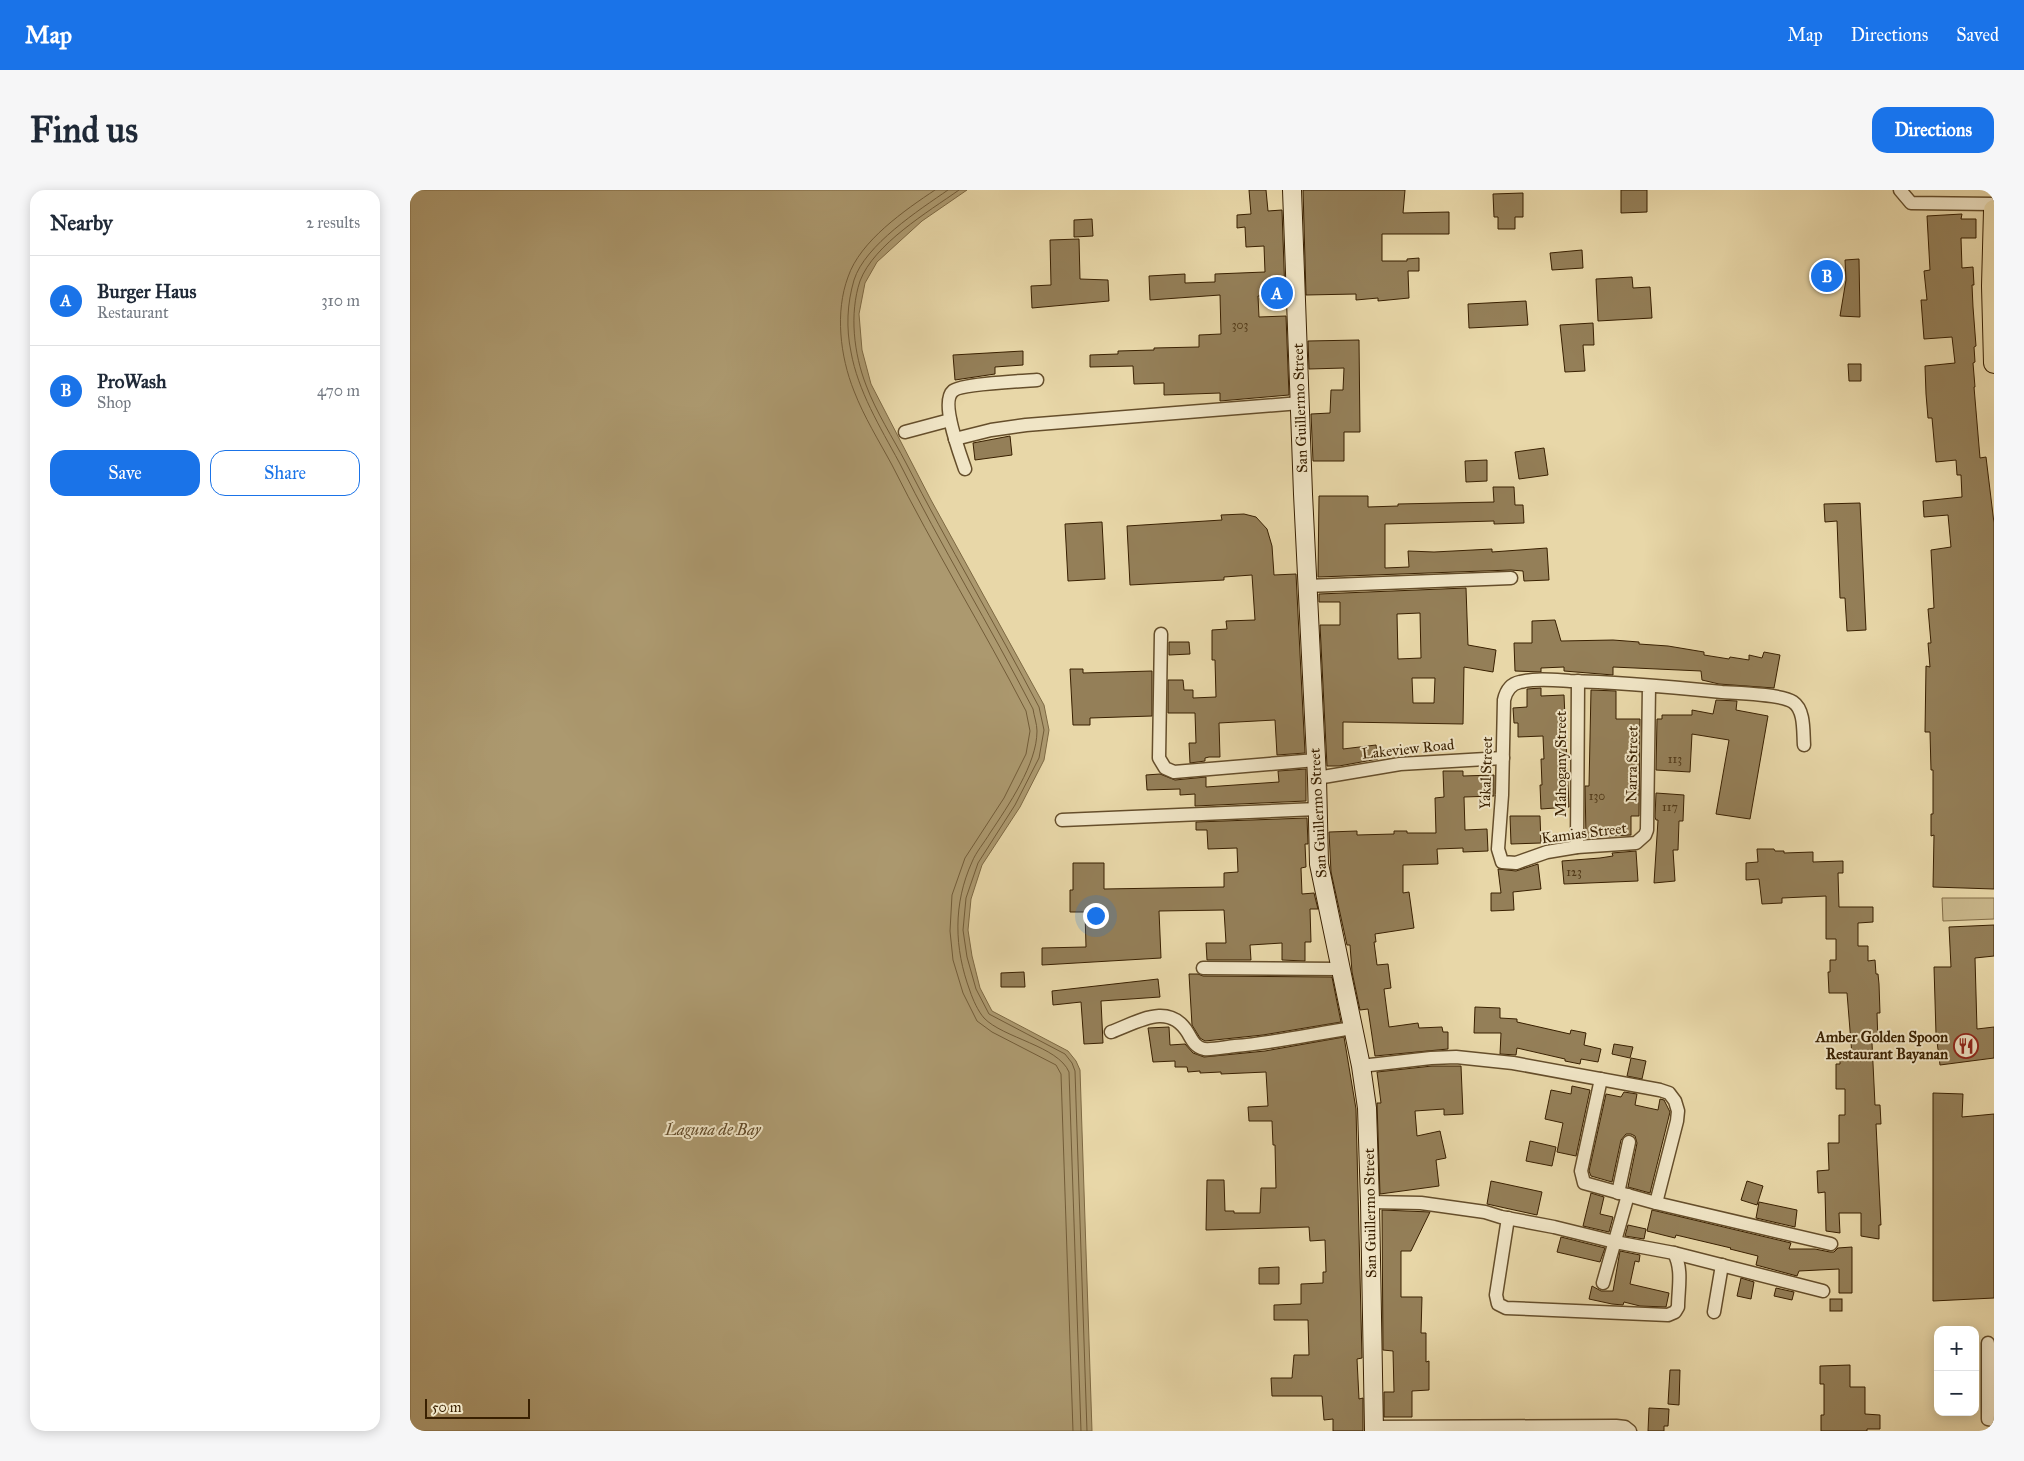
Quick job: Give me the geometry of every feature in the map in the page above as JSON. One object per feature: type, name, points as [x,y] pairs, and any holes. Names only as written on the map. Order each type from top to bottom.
[{"type":"highway","points":[[1994,210],[1992,286],[1994,363]]},
{"type":"main road","name":"San Guillermo Street","points":[[1292,190],[1319,864],[1322,886],[1361,1066],[1367,1116],[1374,1429]]},
{"type":"street","points":[[1900,190],[1910,203],[1994,204]]},
{"type":"street","points":[[965,469],[950,420],[948,403],[949,395],[953,390],[1037,380]]},
{"type":"street","points":[[955,439],[1018,426],[1300,403]]},
{"type":"street","points":[[905,432],[950,420]]},
{"type":"street","points":[[1307,586],[1511,578]]},
{"type":"street","name":"Lakeview Road","points":[[1161,634],[1159,758],[1165,768],[1174,772],[1316,769],[1503,758]]},
{"type":"street","name":"Yakal Street","points":[[1502,862],[1498,849],[1502,806],[1504,700],[1506,691],[1518,682],[1529,680],[1578,681]]},
{"type":"street","points":[[1578,681],[1787,699],[1794,702],[1801,712],[1804,745]]},
{"type":"street","name":"Mahogany Street","points":[[1577,848],[1578,681]]},
{"type":"street","name":"Narra Street","points":[[1641,840],[1647,830],[1650,686]]},
{"type":"street","points":[[1062,820],[1317,809]]},
{"type":"street","name":"Kamias Street","points":[[1502,862],[1516,863],[1547,852],[1629,844],[1641,840]]},
{"type":"street","points":[[1203,968],[1340,969]]},
{"type":"street","points":[[1111,1032],[1152,1016],[1174,1017],[1182,1023],[1195,1045],[1209,1049],[1249,1045],[1352,1028]]},
{"type":"street","points":[[1361,1066],[1456,1057],[1513,1063],[1660,1090],[1668,1094],[1675,1101],[1678,1111],[1656,1203]]},
{"type":"street","points":[[1601,1079],[1581,1171],[1582,1179],[1587,1185],[1831,1244]]},
{"type":"street","points":[[1603,1283],[1615,1242],[1629,1142]]},
{"type":"street","points":[[1370,1202],[1420,1203],[1448,1206],[1674,1253],[1823,1291]]},
{"type":"street","points":[[1508,1218],[1496,1295],[1498,1304],[1506,1308],[1668,1315],[1676,1312],[1678,1307],[1679,1270],[1678,1260],[1674,1253]]},
{"type":"street","points":[[1714,1312],[1722,1265]]},
{"type":"street","points":[[1988,1343],[1988,1419],[1994,1420]]},
{"type":"street","points":[[1374,1429],[1616,1426],[1625,1427],[1630,1431]]},
{"type":"shaded area","points":[[1942,898],[1994,898],[1994,919],[1943,921]]},
{"type":"water","name":"Laguna de Bay","points":[[410,190],[967,190],[922,221],[877,262],[865,283],[859,314],[862,350],[871,384],[931,500],[1044,705],[1049,730],[1044,760],[1020,807],[982,865],[971,899],[968,930],[980,988],[992,1011],[1068,1051],[1080,1070],[1092,1431],[410,1431]]},
{"type":"building","points":[[1249,190],[1266,190],[1268,211],[1282,210],[1285,295],[1258,296],[1259,317],[1286,316],[1289,395],[1220,401],[1220,393],[1164,395],[1164,383],[1134,384],[1133,366],[1090,367],[1090,355],[1118,354],[1118,351],[1154,350],[1154,348],[1199,347],[1199,335],[1221,334],[1220,295],[1150,300],[1149,276],[1185,274],[1185,283],[1215,282],[1215,274],[1265,272],[1264,246],[1246,247],[1245,227],[1237,228],[1237,215],[1251,214]]},
{"type":"building","points":[[1303,190],[1405,190],[1403,213],[1449,212],[1449,234],[1382,234],[1382,261],[1407,261],[1407,259],[1419,258],[1419,271],[1408,271],[1409,298],[1378,301],[1378,298],[1356,300],[1356,294],[1306,295]]},
{"type":"building","points":[[1621,190],[1647,190],[1647,212],[1621,213]]},
{"type":"building","points":[[1523,193],[1523,217],[1515,217],[1515,229],[1498,229],[1498,217],[1494,217],[1493,194]]},
{"type":"building","points":[[1962,214],[1961,219],[1976,219],[1976,238],[1961,238],[1962,268],[1973,267],[1974,285],[1972,285],[1976,346],[1974,347],[1975,362],[1973,363],[1974,387],[1980,458],[1986,457],[1994,523],[1994,889],[1933,887],[1934,835],[1931,836],[1931,814],[1933,814],[1933,770],[1931,770],[1930,732],[1925,732],[1926,666],[1930,667],[1928,643],[1931,643],[1928,609],[1934,608],[1931,550],[1951,547],[1948,515],[1924,517],[1923,501],[1962,497],[1961,475],[1957,475],[1956,460],[1936,462],[1932,418],[1928,418],[1925,366],[1955,363],[1952,337],[1924,339],[1921,300],[1927,300],[1924,271],[1930,270],[1927,216]]},
{"type":"building","points":[[1092,219],[1093,236],[1074,237],[1074,220]]},
{"type":"building","points":[[1079,239],[1080,279],[1108,280],[1109,301],[1032,308],[1031,286],[1051,285],[1050,240]]},
{"type":"building","points":[[1582,250],[1583,268],[1552,270],[1550,253]]},
{"type":"building","points":[[1859,259],[1860,317],[1840,316],[1846,280],[1845,260]]},
{"type":"building","points":[[1632,277],[1633,288],[1650,287],[1652,318],[1598,321],[1596,279]]},
{"type":"building","points":[[1526,301],[1528,325],[1469,328],[1468,304]]},
{"type":"building","points":[[1593,323],[1594,345],[1583,345],[1585,371],[1565,372],[1560,325]]},
{"type":"building","points":[[1359,340],[1360,432],[1344,432],[1344,461],[1313,461],[1311,414],[1330,413],[1331,390],[1343,390],[1344,368],[1309,369],[1308,341]]},
{"type":"building","points":[[1023,351],[1023,365],[995,367],[995,374],[955,380],[953,355]]},
{"type":"building","points":[[1848,364],[1861,364],[1861,381],[1849,381]]},
{"type":"building","points":[[1010,436],[1012,455],[975,460],[973,443]]},
{"type":"building","points":[[1544,448],[1548,475],[1519,479],[1515,452]]},
{"type":"building","points":[[1487,460],[1487,481],[1466,482],[1465,461]]},
{"type":"building","points":[[1493,487],[1514,487],[1515,505],[1523,505],[1524,523],[1494,524],[1494,521],[1385,524],[1385,568],[1409,567],[1408,551],[1434,552],[1492,549],[1492,552],[1547,548],[1549,580],[1524,581],[1523,571],[1511,570],[1318,577],[1319,496],[1368,496],[1368,507],[1398,506],[1398,504],[1494,502]]},
{"type":"building","points":[[1860,503],[1866,630],[1847,631],[1845,598],[1840,598],[1837,521],[1825,522],[1824,504]]},
{"type":"building","points":[[1244,514],[1256,517],[1267,529],[1272,546],[1274,575],[1296,574],[1305,753],[1277,755],[1275,720],[1219,723],[1220,757],[1209,757],[1205,758],[1205,761],[1190,763],[1189,743],[1196,743],[1195,713],[1168,713],[1168,680],[1183,680],[1184,690],[1193,690],[1193,698],[1216,697],[1215,660],[1212,660],[1212,630],[1227,629],[1226,621],[1255,620],[1252,575],[1224,577],[1224,580],[1130,585],[1127,526],[1222,520],[1221,515]]},
{"type":"building","points":[[1102,522],[1105,579],[1068,581],[1065,524]]},
{"type":"building","points":[[1466,588],[1468,645],[1496,650],[1493,672],[1464,667],[1463,724],[1343,722],[1343,749],[1376,745],[1378,759],[1339,766],[1327,766],[1320,625],[1340,625],[1340,602],[1319,602],[1319,594]],"holes":[[[1420,613],[1421,658],[1398,659],[1397,614]],[[1412,678],[1435,678],[1434,703],[1413,703]]]},
{"type":"building","points":[[1555,620],[1561,641],[1613,640],[1639,642],[1639,644],[1668,646],[1704,652],[1704,655],[1729,659],[1730,657],[1749,660],[1749,655],[1762,658],[1764,652],[1780,655],[1774,688],[1719,684],[1702,680],[1701,671],[1613,667],[1613,675],[1564,671],[1564,667],[1541,668],[1541,672],[1515,671],[1514,643],[1532,643],[1532,621]]},
{"type":"building","points":[[1169,642],[1189,642],[1190,654],[1169,655]]},
{"type":"building","points":[[1070,669],[1083,669],[1083,673],[1152,671],[1152,716],[1090,718],[1090,725],[1073,725]]},
{"type":"building","points":[[1541,688],[1541,696],[1564,695],[1569,807],[1541,809],[1540,785],[1542,785],[1541,759],[1544,759],[1543,736],[1518,737],[1518,723],[1514,723],[1513,708],[1527,707],[1527,689]]},
{"type":"building","points":[[1591,690],[1616,691],[1616,719],[1640,719],[1639,816],[1631,816],[1631,835],[1586,837],[1585,786],[1589,786]]},
{"type":"building","points":[[1716,700],[1737,701],[1736,710],[1768,716],[1750,819],[1716,814],[1729,740],[1692,734],[1690,772],[1656,770],[1657,719],[1662,719],[1662,715],[1692,715],[1692,710],[1713,714]]},
{"type":"building","points":[[1306,769],[1306,801],[1195,806],[1195,794],[1180,795],[1180,789],[1147,790],[1146,775],[1160,774],[1175,780],[1206,777],[1206,787],[1279,782],[1278,771]]},
{"type":"building","points":[[1443,771],[1463,771],[1463,776],[1494,775],[1494,796],[1464,797],[1465,830],[1487,829],[1488,851],[1463,852],[1463,848],[1437,849],[1438,864],[1403,865],[1403,893],[1409,892],[1414,928],[1375,934],[1376,942],[1374,942],[1377,965],[1388,964],[1391,988],[1384,989],[1389,1027],[1418,1023],[1419,1028],[1442,1027],[1443,1032],[1448,1032],[1448,1049],[1375,1056],[1368,1009],[1360,1010],[1352,972],[1350,945],[1347,945],[1331,872],[1329,832],[1357,831],[1357,835],[1394,834],[1394,831],[1436,833],[1435,798],[1444,797]]},
{"type":"building","points":[[1656,793],[1684,795],[1683,821],[1679,821],[1678,850],[1673,850],[1675,881],[1654,883],[1658,820],[1655,817]]},
{"type":"building","points":[[1510,816],[1540,816],[1541,843],[1511,844]]},
{"type":"building","points":[[1307,818],[1308,844],[1305,844],[1306,867],[1301,868],[1302,894],[1314,893],[1318,909],[1310,909],[1311,942],[1305,942],[1305,961],[1282,960],[1282,943],[1250,945],[1251,960],[1207,960],[1206,943],[1226,943],[1224,910],[1159,911],[1161,958],[1042,965],[1042,948],[1086,947],[1085,912],[1070,912],[1070,890],[1073,890],[1073,863],[1104,863],[1104,889],[1224,887],[1224,873],[1238,872],[1237,848],[1208,849],[1207,830],[1196,830],[1196,822]]},
{"type":"building","points":[[1757,849],[1774,849],[1775,851],[1784,851],[1784,853],[1813,852],[1813,862],[1843,861],[1843,873],[1838,873],[1839,907],[1873,907],[1873,922],[1858,923],[1858,946],[1868,946],[1868,961],[1875,960],[1879,984],[1878,1042],[1872,1043],[1875,1105],[1880,1105],[1881,1124],[1876,1124],[1881,1225],[1879,1225],[1879,1239],[1861,1236],[1861,1213],[1839,1213],[1840,1233],[1826,1231],[1825,1192],[1818,1193],[1817,1171],[1829,1170],[1828,1143],[1839,1143],[1839,1115],[1845,1115],[1845,1089],[1836,1089],[1836,1064],[1840,1064],[1840,1055],[1852,1055],[1847,993],[1829,993],[1828,972],[1830,972],[1830,960],[1836,960],[1836,939],[1826,939],[1826,896],[1782,898],[1782,903],[1762,904],[1759,879],[1746,880],[1746,863],[1758,862]]},
{"type":"building","points":[[1636,851],[1638,881],[1564,884],[1562,861],[1600,858],[1613,856],[1612,853]]},
{"type":"building","points":[[1538,864],[1541,889],[1513,892],[1514,910],[1491,911],[1491,893],[1501,893],[1498,869],[1516,871]]},
{"type":"building","points":[[1994,925],[1994,956],[1975,958],[1977,1029],[1994,1027],[1994,1058],[1940,1065],[1936,1034],[1934,967],[1951,967],[1949,927]]},
{"type":"building","points":[[1024,972],[1025,987],[1001,987],[1001,973]]},
{"type":"building","points":[[1189,974],[1203,976],[1332,977],[1341,1022],[1263,1035],[1205,1041],[1200,1038],[1192,1025]]},
{"type":"building","points":[[1158,979],[1160,997],[1101,1001],[1103,1043],[1084,1044],[1081,1002],[1053,1005],[1052,991]]},
{"type":"building","points":[[1475,1007],[1500,1008],[1500,1018],[1517,1019],[1517,1022],[1570,1034],[1571,1030],[1586,1033],[1584,1045],[1601,1049],[1598,1062],[1581,1059],[1580,1064],[1517,1048],[1516,1055],[1500,1054],[1501,1033],[1474,1033]]},
{"type":"building","points":[[1169,1027],[1170,1045],[1185,1044],[1193,1053],[1204,1057],[1265,1051],[1344,1037],[1356,1109],[1362,1358],[1357,1359],[1359,1399],[1363,1398],[1363,1431],[1333,1431],[1333,1419],[1324,1420],[1322,1396],[1272,1396],[1271,1378],[1292,1378],[1294,1355],[1309,1355],[1308,1320],[1274,1320],[1274,1305],[1301,1304],[1301,1284],[1323,1283],[1323,1272],[1326,1272],[1325,1240],[1310,1241],[1309,1227],[1206,1230],[1207,1180],[1224,1180],[1225,1211],[1234,1211],[1234,1213],[1260,1213],[1261,1188],[1276,1188],[1275,1145],[1273,1145],[1272,1121],[1249,1121],[1248,1107],[1268,1106],[1266,1072],[1221,1074],[1221,1072],[1188,1072],[1187,1067],[1175,1067],[1175,1061],[1153,1062],[1148,1028]]},
{"type":"building","points":[[1614,1044],[1633,1047],[1630,1058],[1612,1054]]},
{"type":"building","points":[[1631,1058],[1646,1061],[1642,1079],[1627,1076]]},
{"type":"building","points":[[1432,1066],[1461,1066],[1463,1114],[1444,1115],[1444,1109],[1415,1111],[1417,1136],[1440,1131],[1446,1158],[1436,1160],[1439,1186],[1380,1194],[1377,1103],[1381,1103],[1377,1072]]},
{"type":"building","points":[[1572,1086],[1590,1090],[1576,1156],[1557,1152],[1563,1123],[1545,1119],[1551,1090],[1571,1094]]},
{"type":"building","points":[[1624,1092],[1637,1094],[1635,1105],[1658,1110],[1660,1099],[1664,1100],[1670,1112],[1650,1193],[1628,1187],[1637,1143],[1635,1136],[1631,1134],[1626,1134],[1621,1140],[1612,1182],[1591,1176],[1589,1171],[1606,1094],[1621,1097]]},
{"type":"building","points":[[1933,1093],[1963,1094],[1962,1117],[1994,1114],[1994,1298],[1933,1301]]},
{"type":"building","points":[[1530,1141],[1556,1147],[1552,1166],[1526,1161]]},
{"type":"building","points":[[1491,1181],[1542,1192],[1537,1215],[1487,1204]]},
{"type":"building","points":[[1747,1181],[1763,1186],[1757,1205],[1741,1200]]},
{"type":"building","points":[[1591,1193],[1604,1197],[1600,1214],[1613,1217],[1609,1232],[1583,1226]]},
{"type":"building","points":[[1759,1202],[1797,1210],[1795,1227],[1756,1218]]},
{"type":"building","points":[[1382,1210],[1430,1212],[1411,1251],[1401,1251],[1401,1297],[1422,1297],[1421,1333],[1426,1333],[1426,1362],[1429,1361],[1429,1390],[1412,1391],[1412,1417],[1384,1417],[1384,1392],[1394,1392],[1393,1351],[1383,1350]]},
{"type":"building","points":[[1652,1210],[1791,1243],[1789,1249],[1815,1249],[1834,1252],[1838,1248],[1852,1247],[1852,1293],[1839,1293],[1839,1269],[1799,1271],[1797,1276],[1756,1265],[1758,1256],[1676,1235],[1675,1238],[1647,1231]]},
{"type":"building","points":[[1628,1225],[1646,1229],[1644,1239],[1625,1236]]},
{"type":"building","points":[[1561,1237],[1605,1248],[1600,1262],[1557,1252]]},
{"type":"building","points":[[1620,1251],[1640,1255],[1639,1262],[1635,1261],[1630,1284],[1669,1293],[1666,1307],[1640,1306],[1624,1302],[1623,1305],[1612,1304],[1589,1299],[1592,1286],[1601,1291],[1613,1291]]},
{"type":"building","points":[[1279,1267],[1279,1284],[1259,1284],[1259,1268]]},
{"type":"building","points":[[1741,1278],[1754,1282],[1751,1299],[1737,1296]]},
{"type":"building","points":[[1776,1288],[1794,1292],[1792,1300],[1774,1296]]},
{"type":"building","points":[[1830,1299],[1842,1299],[1842,1311],[1830,1311]]},
{"type":"building","points":[[1850,1365],[1850,1387],[1865,1387],[1865,1414],[1880,1415],[1880,1429],[1867,1429],[1867,1431],[1821,1431],[1821,1415],[1824,1415],[1824,1384],[1820,1384],[1820,1366]]},
{"type":"building","points":[[1670,1370],[1680,1370],[1679,1405],[1668,1404]]},
{"type":"building","points":[[1649,1408],[1669,1409],[1668,1426],[1664,1426],[1664,1431],[1648,1431]]},
{"type":"place","name":"ProWash","points":[[1827,276]]},
{"type":"place","name":"Burger Haus","points":[[1277,293]]},
{"type":"place","name":"Amber Golden Spoon Restaurant Bayanan","points":[[1966,1046]]}]
